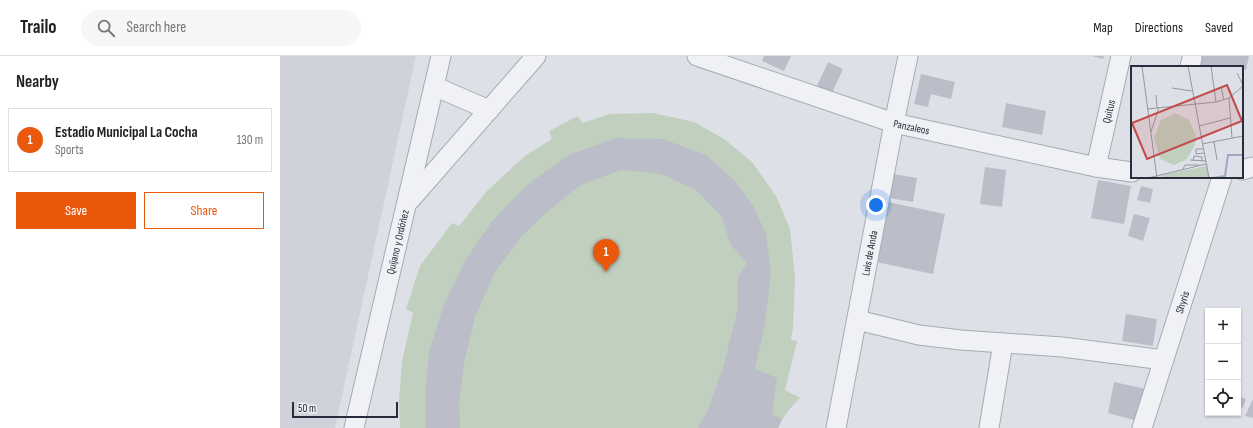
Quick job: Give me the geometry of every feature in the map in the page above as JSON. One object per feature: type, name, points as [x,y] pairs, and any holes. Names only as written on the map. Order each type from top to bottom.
[{"type":"street","name":"Quijano y Ordóñez","points":[[354,428],[441,56]]},
{"type":"street","points":[[407,202],[536,56]]},
{"type":"street","name":"Panzaleos","points":[[697,56],[894,123],[1096,167],[1131,172]]},
{"type":"street","name":"Luis de Anda","points":[[836,428],[908,56]]},
{"type":"street","name":"Quitus","points":[[1096,167],[1121,56]]},
{"type":"street","points":[[434,86],[489,110]]},
{"type":"street","points":[[1243,170],[1253,167]]},
{"type":"street","name":"Shyris","points":[[1142,428],[1222,178]]},
{"type":"street","points":[[857,320],[919,334],[962,340],[1062,347],[1164,360]]},
{"type":"street","points":[[989,428],[1003,343]]},
{"type":"shaded area","points":[[280,56],[416,56],[335,428],[280,428]]},
{"type":"green space","points":[[653,113],[694,122],[724,139],[752,162],[776,196],[790,229],[795,277],[791,340],[797,341],[785,390],[800,398],[782,420],[778,428],[400,428],[399,402],[402,361],[413,313],[406,309],[420,266],[452,223],[459,226],[487,191],[526,155],[552,139],[549,131],[578,116],[582,123],[610,114]]},
{"type":"building","points":[[764,56],[791,56],[784,71],[762,61]]},
{"type":"building","points":[[1092,56],[1104,56],[1103,59]]},
{"type":"building","points":[[1197,56],[1249,56],[1246,70],[1243,70],[1243,66],[1195,66]]},
{"type":"building","points":[[828,62],[843,69],[831,95],[816,88]]},
{"type":"building","points":[[921,74],[955,82],[951,99],[931,94],[928,107],[914,104]]},
{"type":"building","points":[[1006,103],[1046,111],[1042,135],[1002,127]]},
{"type":"building","points":[[616,138],[663,139],[706,155],[734,180],[754,207],[766,234],[771,272],[765,324],[755,369],[777,378],[772,414],[782,419],[778,428],[698,428],[708,410],[724,364],[737,312],[738,276],[747,263],[730,244],[722,217],[696,190],[661,174],[622,170],[582,184],[548,211],[519,239],[494,274],[475,317],[464,363],[459,405],[460,428],[426,428],[425,396],[429,352],[444,304],[465,261],[493,220],[528,184],[569,155]]},
{"type":"building","points":[[985,167],[1006,170],[1002,207],[980,204]]},
{"type":"building","points":[[893,174],[917,178],[913,202],[889,198]]},
{"type":"building","points":[[1098,180],[1131,186],[1124,224],[1091,218]]},
{"type":"building","points":[[1141,186],[1153,189],[1150,203],[1137,200]]},
{"type":"building","points":[[888,202],[945,214],[933,274],[876,262]]},
{"type":"building","points":[[1134,214],[1150,218],[1143,241],[1128,236]]},
{"type":"building","points":[[1126,314],[1157,319],[1153,346],[1122,341]]},
{"type":"building","points":[[1114,382],[1146,389],[1134,420],[1108,413]]},
{"type":"building","points":[[1241,397],[1246,399],[1243,408],[1241,407]]},
{"type":"building","points":[[1253,399],[1253,418],[1245,416]]},
{"type":"place","name":"Estadio Municipal La Cocha","points":[[606,272]]}]
